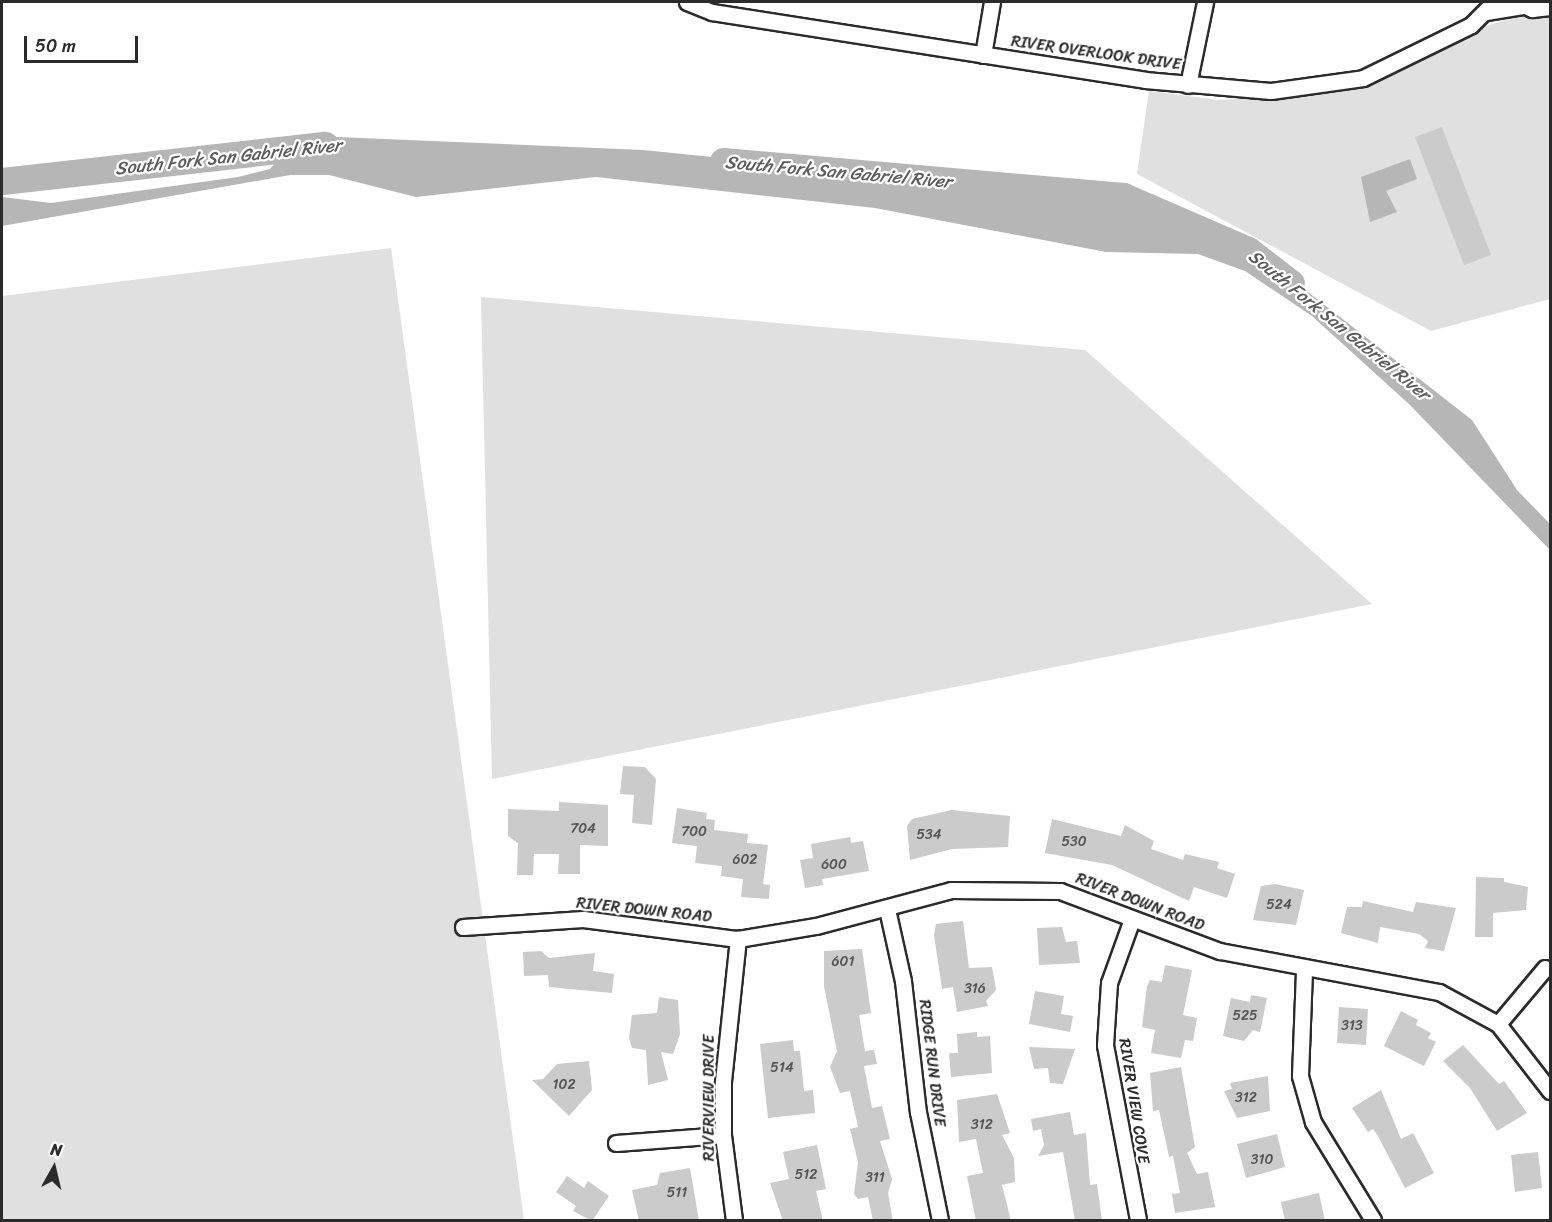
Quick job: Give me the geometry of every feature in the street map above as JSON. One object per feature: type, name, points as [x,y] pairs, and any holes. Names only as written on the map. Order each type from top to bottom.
[{"type":"street","name":"RIVER OVERLOOK DRIVE","points":[[687,2],[983,55],[1188,85],[1270,91],[1363,78],[1490,7],[1520,4],[1551,6]]},
{"type":"street","points":[[983,55],[992,2]]},
{"type":"street","points":[[1188,85],[1204,2]]},
{"type":"street","name":"RIVER DOWN ROAD","points":[[463,927],[583,919],[738,939],[887,909],[951,890],[1027,887],[1070,894],[1220,951],[1304,971],[1439,992],[1498,1024],[1551,1091]]},
{"type":"street","name":"RIDGE RUN DRIVE","points":[[887,909],[903,981],[918,1112],[940,1221]]},
{"type":"street","name":"RIVER VIEW COVE","points":[[1132,919],[1109,983],[1105,1045],[1138,1221]]},
{"type":"street","name":"RIVERVIEW DRIVE","points":[[734,1221],[723,1135],[726,1030],[738,939]]},
{"type":"street","points":[[1498,1024],[1545,969]]},
{"type":"street","points":[[1304,971],[1298,1038],[1303,1088],[1313,1122],[1374,1221]]},
{"type":"street","points":[[616,1143],[723,1135]]},
{"type":"shaded area","points":[[1527,13],[1550,15],[1550,299],[1431,331],[1137,174],[1149,91],[1219,100],[1334,92],[1380,80],[1474,30]]},
{"type":"shaded area","points":[[391,248],[524,1220],[2,1220],[2,296]]},
{"type":"shaded area","points":[[481,297],[1085,350],[1372,604],[492,779]]},
{"type":"water","points":[[313,136],[643,150],[1027,189],[1206,228],[1299,285],[1472,420],[1517,490],[1550,524],[1550,550],[1410,405],[1312,316],[1245,271],[1198,254],[1106,252],[875,208],[596,177],[416,197],[329,175],[290,175],[2,226],[2,197],[51,203],[238,177],[270,169],[290,146]]},
{"type":"water","points":[[1410,159],[1417,179],[1386,191],[1397,212],[1370,222],[1361,177]]},
{"type":"building","points":[[1442,127],[1491,255],[1464,265],[1415,137]]},
{"type":"building","points":[[623,766],[645,767],[656,779],[652,825],[632,823],[634,795],[620,794]]},
{"type":"building","points":[[559,802],[608,805],[608,846],[580,845],[580,874],[558,874],[559,854],[534,854],[533,875],[517,875],[518,843],[508,836],[508,809],[559,811]]},
{"type":"building","points":[[677,808],[707,813],[706,819],[715,820],[714,830],[748,834],[747,843],[768,845],[763,884],[770,885],[769,899],[741,897],[743,879],[721,876],[722,866],[695,863],[697,846],[672,843]]},
{"type":"building","points":[[952,810],[1010,816],[1008,847],[952,849],[910,860],[907,826],[912,819]]},
{"type":"building","points":[[1052,819],[1121,836],[1125,825],[1154,841],[1151,849],[1183,860],[1185,854],[1219,862],[1217,868],[1235,874],[1227,898],[1194,887],[1189,901],[1112,865],[1045,853]]},
{"type":"building","points":[[850,837],[851,843],[863,841],[869,871],[822,879],[823,885],[805,888],[800,860],[813,858],[811,844]]},
{"type":"building","points":[[1476,877],[1504,878],[1504,882],[1528,887],[1526,910],[1493,913],[1493,937],[1475,937]]},
{"type":"building","points":[[1275,884],[1304,890],[1296,925],[1253,920],[1261,886]]},
{"type":"building","points":[[1363,901],[1413,912],[1416,902],[1456,908],[1444,951],[1425,948],[1428,941],[1419,934],[1380,927],[1378,943],[1341,933],[1347,907],[1362,907]]},
{"type":"building","points":[[963,921],[969,968],[992,967],[996,990],[986,1001],[988,1006],[957,1012],[953,987],[942,989],[934,935],[936,924]]},
{"type":"building","points":[[1062,927],[1066,942],[1077,941],[1080,963],[1039,965],[1037,928]]},
{"type":"building","points":[[862,949],[871,1013],[859,1015],[865,1051],[874,1050],[877,1064],[864,1066],[872,1108],[882,1106],[890,1139],[880,1141],[892,1179],[888,1193],[893,1221],[873,1221],[868,1197],[858,1199],[854,1194],[858,1162],[850,1129],[858,1127],[850,1091],[840,1093],[830,1067],[837,1051],[824,986],[824,951]]},
{"type":"building","points":[[541,951],[549,958],[595,953],[593,971],[614,974],[612,993],[549,987],[548,975],[524,976],[523,952]]},
{"type":"building","points":[[1165,965],[1192,970],[1183,1015],[1197,1018],[1193,1041],[1185,1040],[1181,1058],[1151,1053],[1155,1030],[1142,1027],[1147,986],[1150,980],[1162,982]]},
{"type":"building","points":[[1035,991],[1064,996],[1061,1014],[1073,1016],[1070,1032],[1029,1024]]},
{"type":"building","points":[[1251,995],[1267,998],[1260,1032],[1253,1030],[1244,1041],[1223,1036],[1231,998],[1250,1002]]},
{"type":"building","points":[[659,997],[678,1000],[680,1034],[673,1054],[661,1052],[668,1080],[648,1085],[646,1050],[632,1048],[629,1038],[632,1015],[657,1013]]},
{"type":"building","points":[[1339,1007],[1368,1009],[1366,1045],[1337,1043]]},
{"type":"building","points":[[1401,1011],[1418,1020],[1416,1025],[1431,1033],[1428,1038],[1436,1042],[1424,1066],[1384,1046]]},
{"type":"building","points":[[977,1032],[977,1037],[990,1036],[992,1073],[951,1077],[949,1053],[958,1053],[957,1034]]},
{"type":"building","points":[[793,1040],[794,1051],[800,1051],[804,1091],[813,1090],[815,1113],[768,1118],[760,1044]]},
{"type":"building","points":[[1463,1045],[1499,1084],[1504,1081],[1527,1113],[1497,1131],[1470,1088],[1443,1061]]},
{"type":"building","points":[[1029,1047],[1075,1049],[1063,1084],[1050,1083],[1048,1068],[1034,1069]]},
{"type":"building","points":[[589,1061],[592,1090],[569,1116],[532,1080],[543,1079],[557,1064]]},
{"type":"building","points":[[1181,1067],[1195,1147],[1187,1153],[1197,1174],[1208,1172],[1215,1207],[1175,1213],[1172,1194],[1180,1193],[1173,1156],[1169,1157],[1159,1110],[1153,1111],[1150,1073]]},
{"type":"building","points":[[1268,1076],[1270,1111],[1237,1118],[1224,1091],[1232,1089],[1230,1083]]},
{"type":"building","points":[[1381,1090],[1401,1139],[1413,1133],[1434,1173],[1405,1188],[1378,1136],[1373,1129],[1368,1132],[1352,1108]]},
{"type":"building","points":[[997,1094],[1010,1133],[1002,1135],[1014,1158],[1015,1182],[1002,1185],[1011,1221],[976,1221],[967,1176],[983,1173],[976,1139],[959,1142],[957,1100]]},
{"type":"building","points":[[1070,1112],[1074,1135],[1086,1133],[1090,1185],[1097,1184],[1102,1221],[1075,1221],[1063,1152],[1038,1156],[1044,1145],[1041,1129],[1033,1131],[1031,1119]]},
{"type":"building","points":[[1277,1134],[1285,1167],[1246,1178],[1237,1144]]},
{"type":"building","points":[[817,1145],[826,1189],[816,1191],[823,1221],[783,1221],[770,1183],[789,1179],[783,1152]]},
{"type":"building","points":[[1538,1152],[1542,1188],[1515,1192],[1511,1155]]},
{"type":"building","points":[[690,1168],[699,1221],[639,1221],[632,1190],[657,1185],[660,1173]]},
{"type":"building","points":[[567,1176],[584,1188],[588,1181],[609,1196],[592,1221],[573,1211],[576,1206],[556,1192]]},
{"type":"building","points":[[1319,1193],[1325,1221],[1285,1221],[1281,1202]]},
{"type":"waterway","name":"South Fork San Gabriel River","points":[[2,181],[325,145]]},
{"type":"waterway","name":"South Fork San Gabriel River","points":[[723,161],[1123,196],[1248,250],[1291,283]]}]
